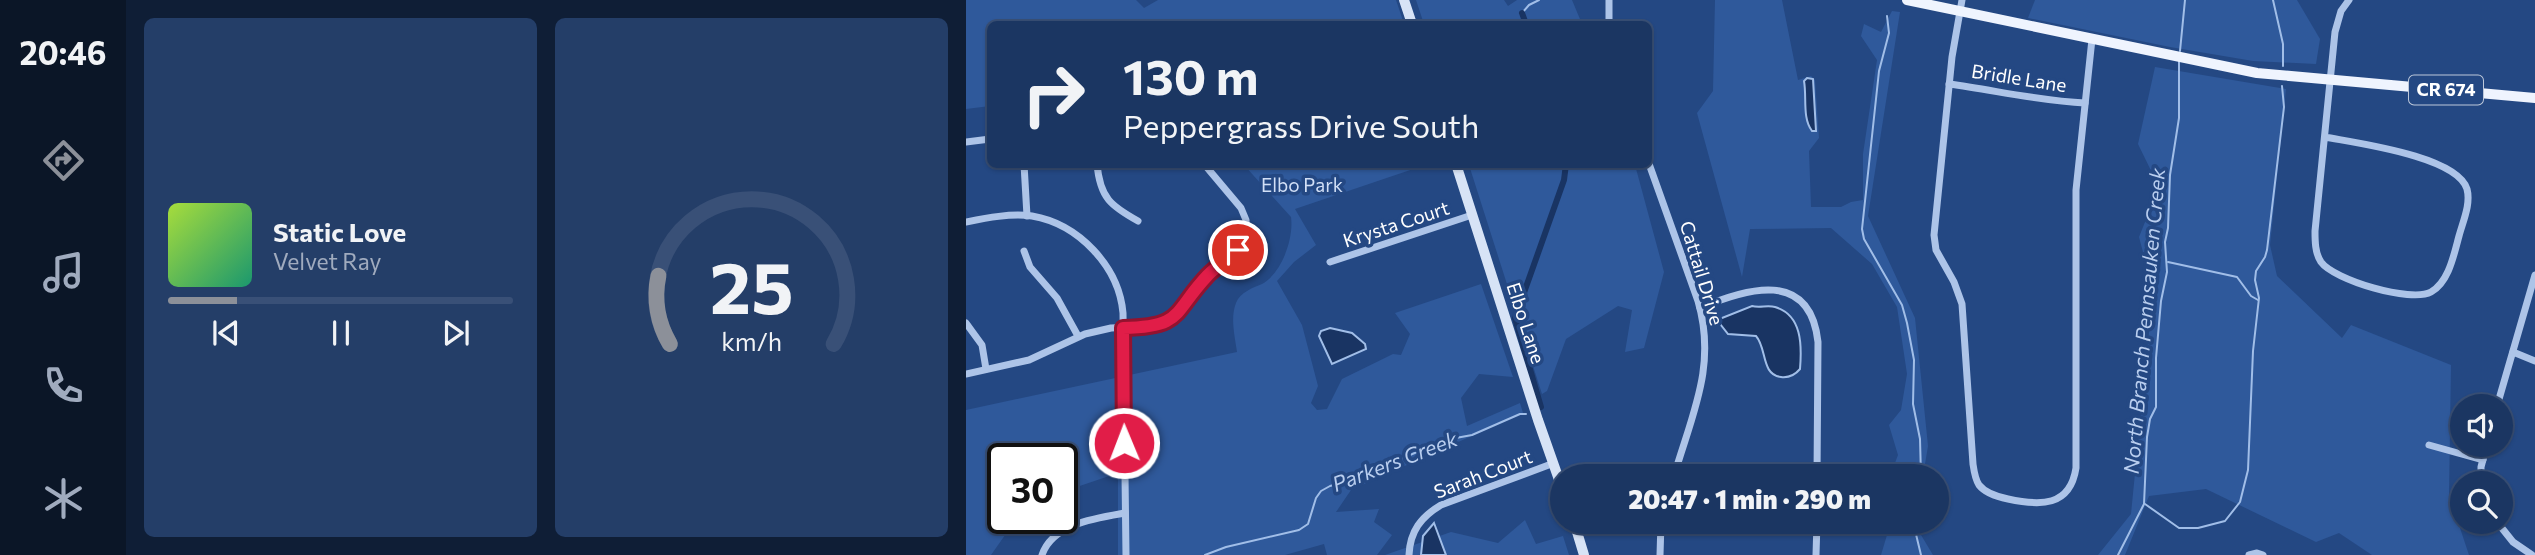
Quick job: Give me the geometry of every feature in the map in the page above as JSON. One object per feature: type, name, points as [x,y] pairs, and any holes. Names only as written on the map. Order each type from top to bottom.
[{"type":"main road","name":"CR 674","points":[[1908,0],[1961,6],[2092,39],[2257,73],[2535,98]]},
{"type":"street","points":[[1404,0],[1411,21]]},
{"type":"street","points":[[1609,0],[1609,21]]},
{"type":"street","points":[[2325,137],[2387,149],[2446,167],[2459,176],[2467,189],[2468,205],[2447,272],[2434,290],[2421,296],[2400,294],[2342,276],[2322,262],[2316,248],[2315,231],[2336,25],[2341,11],[2350,0]]},
{"type":"street","points":[[1961,6],[1949,84],[1934,242],[1962,304],[1974,473],[1984,491],[1997,497],[2022,502],[2048,502],[2062,496],[2071,484],[2076,468],[2076,190],[2092,39]]},
{"type":"street","name":"Bridle Lane","points":[[1949,84],[2045,100],[2085,103]]},
{"type":"street","points":[[966,142],[987,139]]},
{"type":"street","points":[[1024,168],[1027,216]]},
{"type":"street","points":[[1098,168],[1100,184],[1108,201],[1138,221]]},
{"type":"street","points":[[966,374],[1029,360],[1078,336],[1103,329],[1150,327],[1170,320],[1184,307],[1206,277],[1241,245],[1246,233],[1244,214],[1237,202],[1207,168]]},
{"type":"street","name":"Elbo Lane","points":[[1457,168],[1554,463]]},
{"type":"street","name":"Cattail Drive","points":[[1650,168],[1700,308],[1706,345],[1704,379],[1678,464]]},
{"type":"street","name":"Krysta Court","points":[[1331,262],[1472,215]]},
{"type":"street","points":[[966,222],[1003,216],[1027,216],[1058,226],[1101,257],[1115,279],[1121,295],[1123,328],[1126,555]]},
{"type":"street","points":[[1024,251],[1030,267],[1057,298],[1078,336]]},
{"type":"street","points":[[2501,394],[2535,275]]},
{"type":"street","points":[[1700,308],[1742,292],[1765,289],[1788,294],[1807,310],[1815,325],[1818,342],[1817,464]]},
{"type":"street","points":[[966,323],[982,345],[986,369]]},
{"type":"street","points":[[2513,352],[2535,361]]},
{"type":"street","points":[[2429,445],[2483,460]]},
{"type":"street","points":[[2483,471],[2484,457]]},
{"type":"street","name":"Sarah Court","points":[[1409,555],[1413,531],[1430,512],[1554,463]]},
{"type":"street","points":[[1042,555],[1048,542],[1069,528],[1096,518],[1125,513]]},
{"type":"street","points":[[1578,534],[1584,555]]},
{"type":"street","points":[[1660,555],[1661,534]]},
{"type":"street","points":[[1816,555],[1817,534]]},
{"type":"street","points":[[2507,534],[2532,555]]},
{"type":"street","points":[[2249,555],[2263,555]]},
{"type":"green space","points":[[966,0],[1136,0],[1144,8],[1158,0],[1396,0],[1403,21],[987,21],[987,106],[966,109]]},
{"type":"green space","points":[[1416,0],[1504,0],[1508,6],[1517,0],[1572,0],[1581,21],[1423,21]]},
{"type":"green space","points":[[1715,0],[1782,0],[1798,80],[1811,76],[1815,80],[1819,138],[1809,151],[1811,207],[1841,207],[1863,200],[1863,154],[1877,60],[1861,36],[1864,24],[1881,32],[1892,11],[1900,12],[1868,216],[1915,318],[1928,446],[1925,464],[1895,464],[1898,455],[1889,425],[1901,410],[1907,374],[1897,307],[1872,264],[1831,228],[1750,229],[1742,277],[1697,113],[1713,91]]},
{"type":"green space","points":[[2035,0],[2297,0],[2320,39],[2316,64],[2253,61],[2028,18]]},
{"type":"green space","points":[[2155,67],[2286,89],[2270,245],[2277,276],[2342,338],[2351,325],[2451,365],[2450,534],[2462,534],[2469,555],[2372,555],[2339,533],[2316,542],[2206,489],[2149,496],[2125,555],[2098,555],[2131,514],[2153,290],[2139,237],[2159,187],[2138,144]]},
{"type":"green space","name":"Elbo Park","points":[[1247,168],[1416,168],[1295,209],[1316,245],[1294,262],[1277,281],[1302,325],[1318,386],[1311,403],[1317,410],[1327,409],[1342,379],[1393,354],[1401,355],[1410,334],[1395,313],[1481,284],[1513,377],[1479,374],[1461,398],[1467,426],[1520,403],[1523,413],[1351,490],[1336,512],[1379,509],[1374,522],[1392,535],[1377,555],[1327,555],[1324,544],[1285,555],[1118,555],[1118,473],[1078,487],[1078,443],[987,443],[987,534],[1006,534],[991,555],[966,555],[966,410],[1237,352],[1233,321],[1236,303],[1244,293],[1269,279],[1281,264],[1291,235],[1291,217]]},
{"type":"green space","points":[[1470,168],[1636,168],[1664,272],[1644,348],[1625,352],[1632,310],[1618,306],[1566,339],[1547,391],[1542,394]]},
{"type":"green space","points":[[1525,520],[1536,544],[1563,536],[1569,555],[1385,555],[1451,532],[1498,543]]},
{"type":"green space","points":[[1920,534],[1933,555],[1881,555],[1887,535]]},
{"type":"shaded area","points":[[1807,78],[1813,79],[1816,131],[1812,131],[1809,126],[1806,114],[1804,81]]},
{"type":"shaded area","points":[[1752,306],[1775,307],[1791,317],[1798,332],[1801,360],[1800,369],[1794,374],[1784,377],[1775,375],[1767,366],[1756,336],[1728,334],[1717,320]]},
{"type":"shaded area","points":[[1330,328],[1352,333],[1365,344],[1366,349],[1332,364],[1319,336],[1321,331]]},
{"type":"shaded area","points":[[1434,523],[1446,555],[1421,555],[1423,536]]},
{"type":"waterway","name":"Parkers Creek","points":[[1522,13],[1529,5],[1539,0]]},
{"type":"waterway","name":"North Branch Pennsauken Creek","points":[[2180,51],[2185,0]]},
{"type":"waterway","points":[[2273,0],[2283,44],[2283,66]]},
{"type":"waterway","name":"Parkers Creek","points":[[1522,13],[1525,21]]},
{"type":"waterway","points":[[1887,16],[1889,33],[1879,71],[1862,229],[1864,239],[1902,305],[1907,323],[1914,360],[1913,404],[1920,439],[1921,464]]},
{"type":"waterway","name":"North Branch Pennsauken Creek","points":[[2118,555],[2144,504],[2147,437],[2150,419],[2156,407],[2156,358],[2161,301],[2167,272],[2165,242],[2170,175],[2179,118],[2179,60]]},
{"type":"waterway","points":[[2145,504],[2179,528],[2198,528],[2225,521],[2240,502],[2248,470],[2253,351],[2259,298],[2255,280],[2256,271],[2267,250],[2284,107],[2282,86]]},
{"type":"waterway","name":"Parkers Creek","points":[[1541,407],[1515,318],[1564,180],[1566,168]]},
{"type":"waterway","points":[[2168,262],[2237,277],[2251,296],[2258,300]]},
{"type":"waterway","name":"Parkers Creek","points":[[1205,555],[1226,547],[1299,530],[1308,524],[1316,498],[1330,486],[1354,479],[1445,440],[1472,435],[1520,414],[1526,414]]},
{"type":"waterway","points":[[1916,534],[1921,555]]},
{"type":"route","points":[[1124,443],[1123,328],[1150,327],[1170,320],[1184,307],[1206,277],[1238,250]]}]
